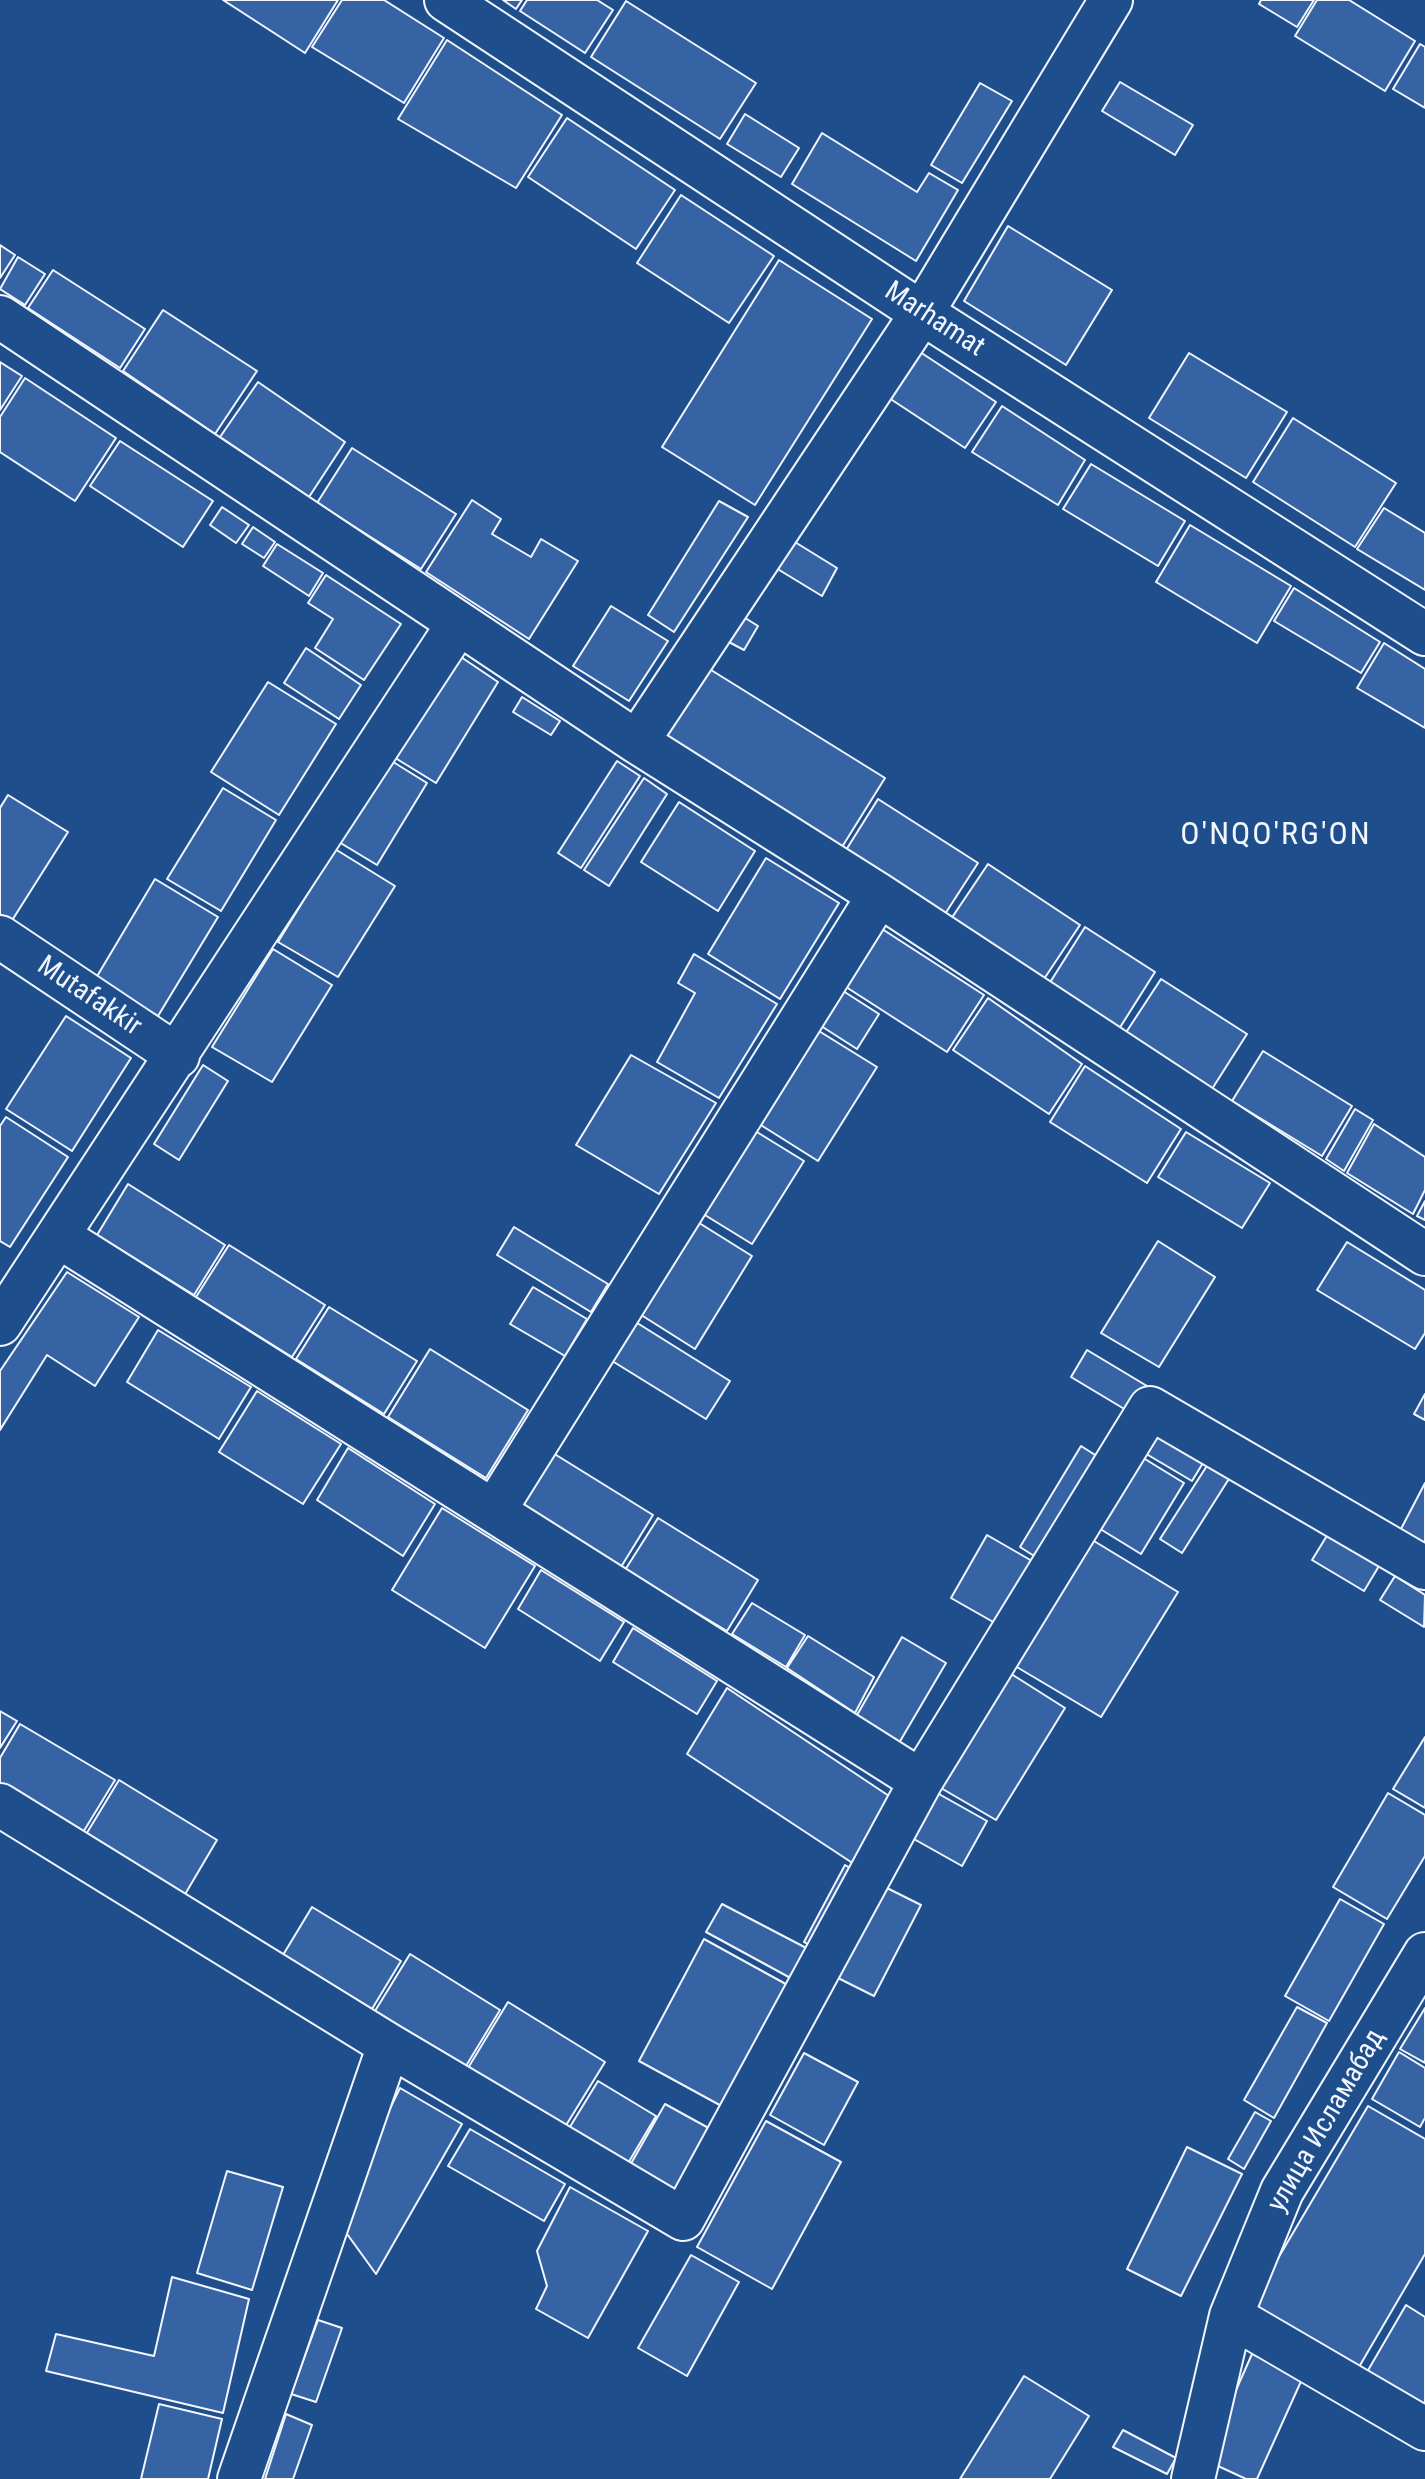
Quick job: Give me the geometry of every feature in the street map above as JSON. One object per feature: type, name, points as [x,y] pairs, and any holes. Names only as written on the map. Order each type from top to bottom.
[{"type":"street","name":"Marhamat","points":[[446,0],[922,313],[1425,634]]},
{"type":"street","points":[[637,742],[922,313],[1111,0]]},
{"type":"street","points":[[0,317],[637,742],[879,895],[1425,1254]]},
{"type":"street","points":[[0,1324],[458,624]]},
{"type":"street","points":[[494,1511],[879,895]]},
{"type":"street","name":"Mutafakkir","points":[[0,937],[178,1056]]},
{"type":"street","points":[[58,1236],[921,1781]]},
{"type":"street","points":[[0,1805],[389,2045],[683,2219],[921,1781],[1150,1408],[1425,1568]]},
{"type":"street","name":"улица Исламабад","points":[[1193,2479],[1231,2316],[1282,2191],[1425,1954]]},
{"type":"street","points":[[239,2479],[389,2045]]},
{"type":"street","points":[[1231,2316],[1425,2429]]},
{"type":"building","points":[[223,0],[338,0],[305,53]]},
{"type":"building","points":[[342,0],[384,0],[444,38],[404,103],[312,47]]},
{"type":"building","points":[[503,0],[522,0],[516,9]]},
{"type":"building","points":[[527,0],[597,0],[613,10],[585,53],[520,11]]},
{"type":"building","points":[[1261,0],[1314,0],[1297,27],[1259,4]]},
{"type":"building","points":[[1317,0],[1349,0],[1415,41],[1385,91],[1295,36]]},
{"type":"building","points":[[626,1],[756,83],[720,139],[591,57]]},
{"type":"building","points":[[447,40],[562,115],[516,188],[398,119]]},
{"type":"building","points":[[1420,44],[1425,47],[1425,108],[1393,89]]},
{"type":"building","points":[[1120,82],[1193,125],[1175,155],[1102,111]]},
{"type":"building","points":[[980,83],[1012,101],[962,183],[931,165]]},
{"type":"building","points":[[745,114],[799,148],[781,177],[727,144]]},
{"type":"building","points":[[567,118],[675,190],[636,249],[528,177]]},
{"type":"building","points":[[822,133],[917,192],[929,173],[958,190],[916,261],[792,184]]},
{"type":"building","points":[[681,195],[774,256],[729,323],[637,263]]},
{"type":"building","points":[[1008,226],[1112,290],[1066,365],[964,301]]},
{"type":"building","points":[[0,245],[15,255],[0,278]]},
{"type":"building","points":[[18,257],[45,274],[25,305],[0,289]]},
{"type":"building","points":[[779,260],[872,319],[755,505],[662,447]]},
{"type":"building","points":[[53,270],[145,329],[120,368],[28,308]]},
{"type":"building","points":[[163,310],[257,371],[215,434],[123,371]]},
{"type":"building","points":[[917,350],[996,402],[965,448],[886,396]]},
{"type":"building","points":[[1189,353],[1287,412],[1246,478],[1149,418]]},
{"type":"building","points":[[0,362],[22,376],[0,410]]},
{"type":"building","points":[[25,378],[116,438],[75,501],[0,452],[0,417]]},
{"type":"building","points":[[258,382],[345,442],[309,497],[220,437]]},
{"type":"building","points":[[1002,406],[1085,460],[1058,505],[972,452]]},
{"type":"building","points":[[1293,418],[1396,483],[1355,547],[1253,482]]},
{"type":"building","points":[[120,441],[213,501],[183,547],[90,486]]},
{"type":"building","points":[[352,448],[456,514],[421,569],[317,503]]},
{"type":"building","points":[[1091,464],[1185,521],[1158,566],[1063,509]]},
{"type":"building","points":[[472,500],[501,519],[492,534],[531,557],[541,539],[578,561],[529,639],[426,572]]},
{"type":"building","points":[[719,501],[748,517],[674,632],[648,615]]},
{"type":"building","points":[[222,507],[249,525],[236,543],[210,525]]},
{"type":"building","points":[[1384,508],[1425,533],[1425,590],[1357,549]]},
{"type":"building","points":[[1190,525],[1291,586],[1257,643],[1156,582]]},
{"type":"building","points":[[253,527],[275,542],[264,558],[242,544]]},
{"type":"building","points":[[790,539],[837,568],[822,596],[771,565]]},
{"type":"building","points":[[277,544],[323,573],[309,596],[263,566]]},
{"type":"building","points":[[326,575],[401,624],[364,680],[315,648],[333,619],[308,603]]},
{"type":"building","points":[[1294,588],[1380,642],[1361,673],[1274,621]]},
{"type":"building","points":[[611,606],[668,641],[629,701],[573,666]]},
{"type":"building","points":[[742,616],[758,626],[744,650],[727,641]]},
{"type":"building","points":[[1384,643],[1425,669],[1425,728],[1357,688]]},
{"type":"building","points":[[306,648],[361,685],[339,719],[284,683]]},
{"type":"building","points":[[455,653],[498,682],[436,783],[392,756]]},
{"type":"building","points":[[703,665],[885,778],[842,847],[658,733]]},
{"type":"building","points":[[268,682],[336,724],[279,815],[211,772]]},
{"type":"building","points":[[522,697],[560,721],[551,735],[513,712]]},
{"type":"building","points":[[390,760],[427,783],[377,865],[339,842]]},
{"type":"building","points":[[617,761],[640,776],[581,868],[558,853]]},
{"type":"building","points":[[644,778],[667,794],[609,886],[584,870]]},
{"type":"building","points":[[223,788],[276,820],[221,911],[167,879]]},
{"type":"building","points":[[8,795],[68,832],[11,922],[0,914],[0,808]]},
{"type":"building","points":[[878,799],[978,863],[945,914],[846,850]]},
{"type":"building","points":[[679,802],[755,851],[718,911],[641,862]]},
{"type":"building","points":[[335,849],[395,886],[338,977],[278,942]]},
{"type":"building","points":[[766,858],[839,903],[780,999],[708,954]]},
{"type":"building","points":[[988,864],[1080,925],[1044,979],[951,919]]},
{"type":"building","points":[[155,879],[218,917],[158,1016],[96,978]]},
{"type":"building","points":[[879,927],[984,995],[947,1052],[843,985]]},
{"type":"building","points":[[1085,927],[1155,972],[1119,1029],[1049,984]]},
{"type":"building","points":[[273,949],[332,985],[272,1082],[212,1047]]},
{"type":"building","points":[[694,954],[777,1004],[719,1098],[657,1062],[695,993],[678,983]]},
{"type":"building","points":[[1161,979],[1247,1034],[1212,1089],[1125,1034]]},
{"type":"building","points":[[840,989],[879,1014],[857,1049],[818,1024]]},
{"type":"building","points":[[988,998],[1082,1064],[1049,1114],[953,1050]]},
{"type":"building","points":[[66,1016],[131,1058],[72,1151],[6,1109]]},
{"type":"building","points":[[814,1028],[877,1067],[818,1161],[756,1122]]},
{"type":"building","points":[[1263,1051],[1352,1106],[1322,1156],[1232,1101]]},
{"type":"building","points":[[631,1055],[716,1103],[659,1194],[576,1145]]},
{"type":"building","points":[[203,1065],[228,1081],[179,1160],[154,1144]]},
{"type":"building","points":[[1085,1066],[1181,1129],[1147,1183],[1050,1122]]},
{"type":"building","points":[[1355,1109],[1373,1120],[1344,1171],[1326,1159]]},
{"type":"building","points":[[6,1117],[68,1157],[10,1247],[0,1241],[0,1126]]},
{"type":"building","points":[[1374,1124],[1425,1157],[1425,1190],[1413,1214],[1347,1173]]},
{"type":"building","points":[[752,1129],[804,1161],[752,1244],[700,1212]]},
{"type":"building","points":[[1186,1132],[1270,1183],[1242,1228],[1158,1177]]},
{"type":"building","points":[[128,1184],[225,1245],[194,1295],[97,1235]]},
{"type":"building","points":[[1425,1201],[1425,1220],[1417,1216]]},
{"type":"building","points":[[696,1221],[752,1256],[695,1349],[638,1313]]},
{"type":"building","points":[[514,1227],[608,1284],[591,1312],[497,1255]]},
{"type":"building","points":[[1158,1241],[1215,1277],[1159,1367],[1101,1333]]},
{"type":"building","points":[[1347,1242],[1425,1290],[1425,1333],[1415,1349],[1317,1290]]},
{"type":"building","points":[[229,1245],[325,1305],[292,1357],[196,1297]]},
{"type":"building","points":[[67,1272],[139,1317],[95,1386],[47,1355],[0,1430],[0,1371]]},
{"type":"building","points":[[533,1287],[587,1319],[565,1356],[510,1324]]},
{"type":"building","points":[[329,1307],[417,1361],[384,1414],[296,1359]]},
{"type":"building","points":[[634,1321],[730,1381],[706,1419],[609,1359]]},
{"type":"building","points":[[158,1330],[251,1387],[219,1439],[127,1382]]},
{"type":"building","points":[[430,1349],[528,1410],[486,1478],[388,1417]]},
{"type":"building","points":[[1087,1350],[1147,1386],[1131,1413],[1071,1377]]},
{"type":"building","points":[[257,1391],[341,1444],[303,1504],[219,1452]]},
{"type":"building","points":[[1425,1394],[1425,1420],[1414,1414]]},
{"type":"building","points":[[1157,1428],[1206,1458],[1192,1481],[1143,1452]]},
{"type":"building","points":[[1081,1446],[1103,1460],[1042,1561],[1020,1547]]},
{"type":"building","points":[[348,1448],[435,1504],[403,1556],[317,1500]]},
{"type":"building","points":[[553,1453],[653,1515],[621,1567],[521,1504]]},
{"type":"building","points":[[1140,1456],[1184,1483],[1141,1554],[1097,1527]]},
{"type":"building","points":[[1210,1461],[1232,1474],[1182,1553],[1160,1539]]},
{"type":"building","points":[[1425,1483],[1425,1544],[1391,1548]]},
{"type":"building","points":[[442,1508],[535,1566],[485,1648],[392,1590]]},
{"type":"building","points":[[658,1518],[758,1580],[727,1631],[625,1570]]},
{"type":"building","points":[[1328,1534],[1379,1566],[1364,1591],[1312,1560]]},
{"type":"building","points":[[987,1535],[1039,1565],[1002,1627],[951,1598]]},
{"type":"building","points":[[1089,1538],[1178,1592],[1101,1717],[1010,1663]]},
{"type":"building","points":[[541,1570],[624,1622],[600,1661],[518,1609]]},
{"type":"building","points":[[1395,1576],[1425,1595],[1424,1627],[1380,1600]]},
{"type":"building","points":[[752,1603],[805,1635],[786,1667],[732,1634]]},
{"type":"building","points":[[633,1628],[717,1681],[697,1714],[613,1662]]},
{"type":"building","points":[[808,1636],[874,1677],[855,1713],[787,1668]]},
{"type":"building","points":[[902,1637],[946,1663],[899,1743],[857,1715]]},
{"type":"building","points":[[1005,1670],[1065,1708],[996,1820],[934,1784]]},
{"type":"building","points":[[727,1688],[892,1798],[857,1866],[687,1754]]},
{"type":"building","points":[[0,1711],[17,1721],[0,1748]]},
{"type":"building","points":[[20,1724],[115,1780],[82,1834],[0,1784],[0,1758]]},
{"type":"building","points":[[1425,1737],[1425,1808],[1393,1789]]},
{"type":"building","points":[[119,1780],[217,1840],[184,1896],[85,1836]]},
{"type":"building","points":[[930,1789],[987,1821],[962,1866],[905,1834]]},
{"type":"building","points":[[1388,1793],[1425,1815],[1425,1856],[1387,1919],[1333,1887]]},
{"type":"building","points":[[845,1865],[855,1871],[814,1948],[804,1942]]},
{"type":"building","points":[[885,1887],[921,1905],[874,1996],[838,1978]]},
{"type":"building","points":[[1340,1899],[1384,1924],[1329,2021],[1285,1996]]},
{"type":"building","points":[[722,1904],[812,1951],[796,1981],[706,1932]]},
{"type":"building","points":[[312,1907],[401,1961],[372,2009],[283,1955]]},
{"type":"building","points":[[704,1939],[793,1988],[727,2109],[639,2061]]},
{"type":"building","points":[[410,1954],[500,2010],[466,2066],[375,2011]]},
{"type":"building","points":[[508,2002],[605,2062],[565,2127],[468,2068]]},
{"type":"building","points":[[1297,2007],[1327,2023],[1274,2118],[1244,2100]]},
{"type":"building","points":[[1425,2008],[1425,2063],[1400,2049]]},
{"type":"building","points":[[1399,2052],[1425,2068],[1425,2118],[1420,2127],[1372,2099]]},
{"type":"building","points":[[804,2053],[858,2082],[824,2145],[770,2115]]},
{"type":"building","points":[[598,2081],[656,2116],[627,2165],[568,2130]]},
{"type":"building","points":[[400,2088],[462,2124],[376,2274],[342,2227],[349,2192]]},
{"type":"building","points":[[665,2104],[714,2131],[678,2197],[629,2167]]},
{"type":"building","points":[[1368,2106],[1425,2139],[1425,2254],[1359,2367],[1251,2304]]},
{"type":"building","points":[[1255,2112],[1271,2121],[1244,2169],[1228,2159]]},
{"type":"building","points":[[766,2121],[841,2162],[772,2289],[697,2247]]},
{"type":"building","points":[[470,2129],[565,2184],[544,2221],[448,2166]]},
{"type":"building","points":[[1187,2147],[1242,2174],[1181,2296],[1127,2269]]},
{"type":"building","points":[[227,2171],[283,2187],[252,2290],[197,2273]]},
{"type":"building","points":[[570,2187],[648,2231],[588,2338],[536,2309],[547,2286],[537,2251]]},
{"type":"building","points":[[691,2255],[739,2282],[687,2376],[638,2348]]},
{"type":"building","points":[[172,2277],[249,2299],[223,2413],[46,2371],[56,2334],[154,2356]]},
{"type":"building","points":[[1406,2305],[1425,2317],[1425,2405],[1367,2372]]},
{"type":"building","points":[[318,2320],[342,2328],[316,2402],[291,2394]]},
{"type":"building","points":[[1252,2354],[1303,2377],[1257,2479],[1246,2479],[1205,2460]]},
{"type":"building","points":[[1024,2376],[1089,2416],[1050,2479],[960,2479]]},
{"type":"building","points":[[159,2404],[222,2419],[208,2479],[141,2479]]},
{"type":"building","points":[[286,2414],[312,2425],[293,2479],[265,2479]]},
{"type":"building","points":[[1123,2430],[1176,2458],[1167,2474],[1113,2447]]},
{"type":"district","name":"O'NQO'RG'ON","points":[[1276,836]]}]
